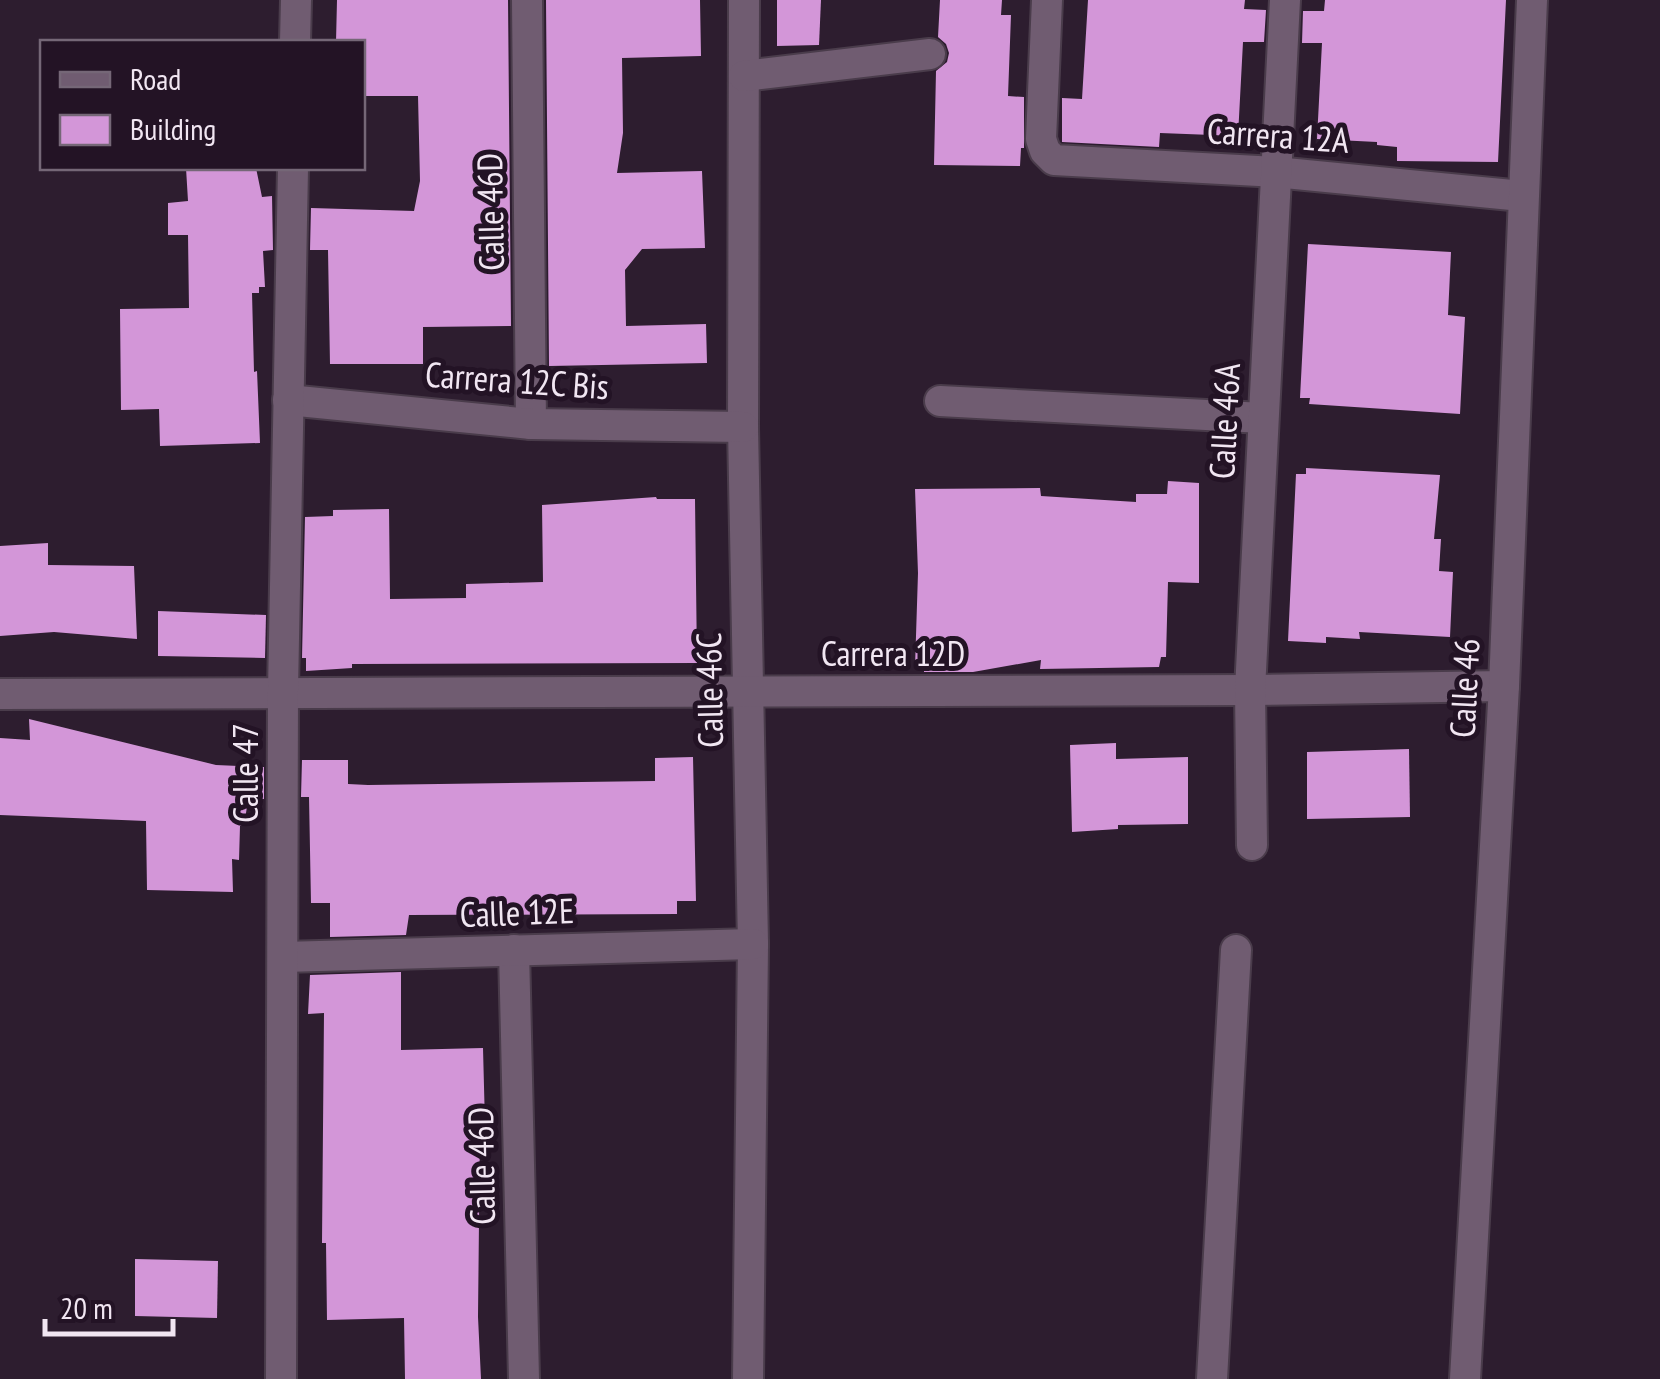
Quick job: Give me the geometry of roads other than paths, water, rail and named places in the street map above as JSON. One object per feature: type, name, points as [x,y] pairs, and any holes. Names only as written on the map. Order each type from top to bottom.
[{"type":"street","points":[[295,40],[296,0]]},
{"type":"street","name":"Calle 46D","points":[[527,0],[531,424]]},
{"type":"street","name":"Calle 46C","points":[[744,0],[743,427],[753,944],[748,1379]]},
{"type":"street","name":"Carrera 12A","points":[[1047,0],[1041,139],[1045,152],[1054,160],[1274,172],[1522,196]]},
{"type":"street","name":"Calle 46A","points":[[1252,845],[1250,690],[1285,0]]},
{"type":"street","name":"Calle 46","points":[[1464,1379],[1504,686],[1532,0]]},
{"type":"street","points":[[744,76],[930,54]]},
{"type":"street","name":"Calle 47","points":[[281,1379],[284,691],[293,170]]},
{"type":"street","name":"Carrera 12C Bis","points":[[288,400],[531,424],[743,427]]},
{"type":"street","points":[[940,401],[1263,418]]},
{"type":"street","name":"Carrera 12D","points":[[0,694],[1504,686]]},
{"type":"street","name":"Calle 12E","points":[[282,958],[753,944]]},
{"type":"street","name":"Calle 46D","points":[[514,950],[524,1379]]},
{"type":"street","points":[[1212,1379],[1236,950]]}]
